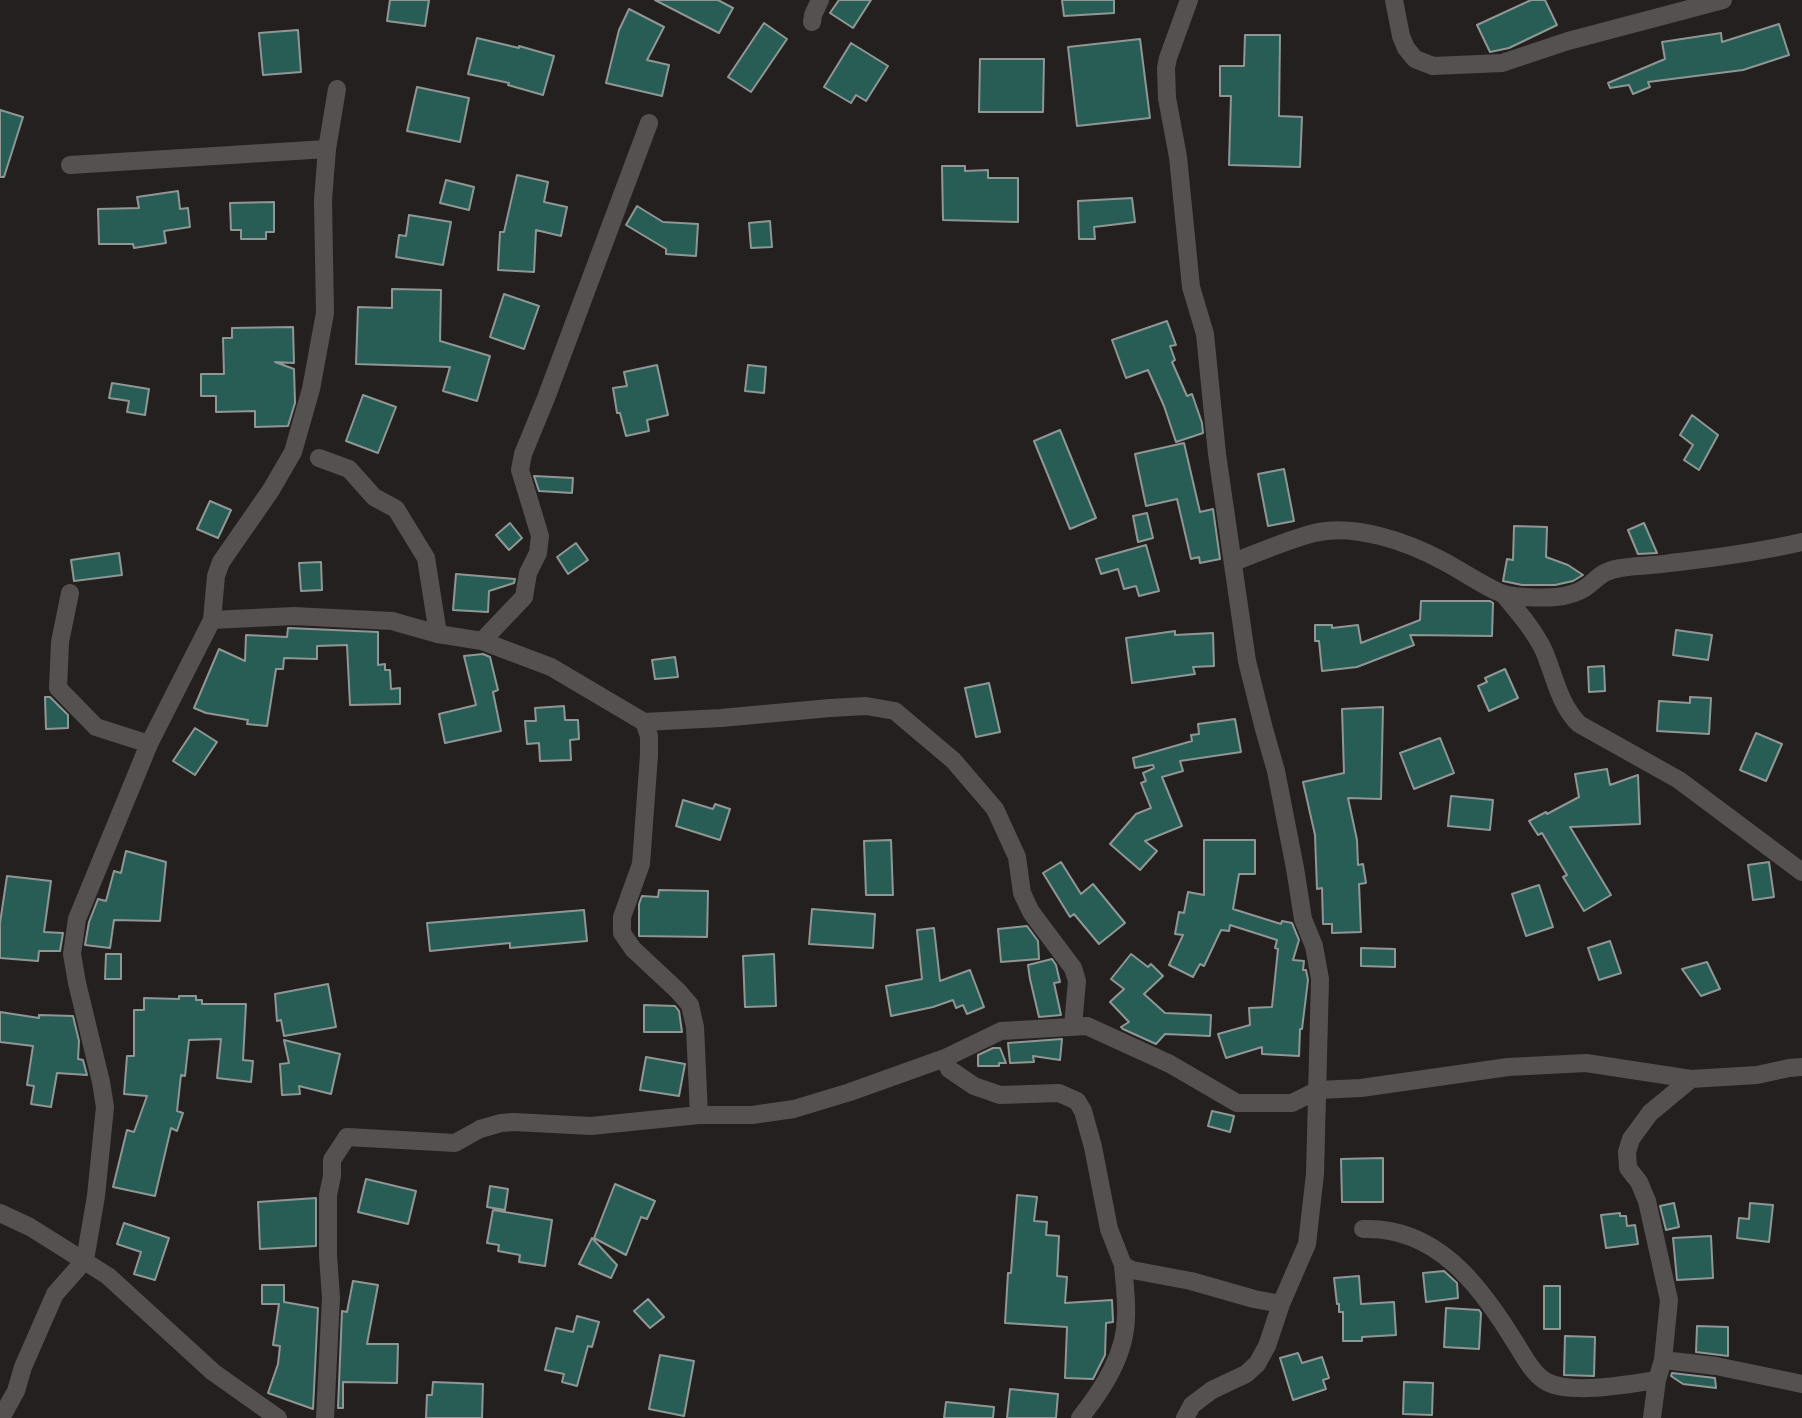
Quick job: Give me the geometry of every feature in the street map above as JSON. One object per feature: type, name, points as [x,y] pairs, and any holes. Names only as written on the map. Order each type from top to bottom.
[{"type":"street","points":[[812,22],[820,0]]},
{"type":"street","points":[[1185,1418],[1192,1405],[1212,1390],[1246,1374],[1257,1364],[1307,1244],[1315,1174],[1320,979],[1314,946],[1303,919],[1276,771],[1247,661],[1217,454],[1205,334],[1191,287],[1178,157],[1167,98],[1166,68],[1189,0]]},
{"type":"street","points":[[1394,0],[1401,36],[1415,59],[1433,66],[1454,66],[1502,63],[1568,41],[1723,0]]},
{"type":"street","points":[[1,1418],[16,1391],[23,1367],[55,1294],[85,1260],[96,1196],[105,1107],[72,954],[77,919],[149,744],[212,620],[216,576],[221,562],[271,490],[293,452],[311,389],[325,313],[323,200],[327,149],[337,89]]},
{"type":"street","points":[[482,641],[524,597],[540,536],[520,470],[523,454],[649,123]]},
{"type":"street","points":[[70,165],[327,149]]},
{"type":"street","points":[[319,458],[349,469],[374,497],[396,509],[426,558],[438,634]]},
{"type":"street","points":[[1234,562],[1315,532],[1341,530],[1410,544],[1442,560],[1504,595],[1536,635],[1564,705],[1579,724],[1679,780],[1802,872]]},
{"type":"street","points":[[1504,595],[1562,597],[1587,587],[1605,571],[1802,542]]},
{"type":"street","points":[[70,593],[60,642],[58,688],[96,727],[149,744]]},
{"type":"street","points":[[212,620],[294,616],[392,621],[438,634],[482,641],[551,667],[644,722],[866,706],[895,711],[953,760],[995,809],[1017,857],[1022,893],[1031,912],[1073,968],[1077,981],[1073,1026]]},
{"type":"street","points":[[644,722],[649,736],[649,755],[641,864],[622,917],[622,933],[633,949],[690,1005],[695,1027],[699,1115]]},
{"type":"street","points":[[325,1418],[331,1298],[328,1195],[332,1160],[347,1137],[455,1143],[480,1129],[501,1123],[591,1126],[699,1115],[752,1115],[794,1109],[945,1058],[1001,1031],[1073,1026],[1087,1026],[1156,1058],[1237,1103],[1292,1103],[1318,1090],[1361,1088],[1508,1067],[1586,1063],[1691,1079],[1757,1075],[1802,1067]]},
{"type":"street","points":[[945,1058],[949,1069],[974,1086],[1000,1095],[1059,1093],[1077,1101],[1083,1111],[1109,1229],[1123,1265],[1127,1318],[1118,1357],[1106,1382],[1080,1418]]},
{"type":"street","points":[[1652,1418],[1663,1360],[1669,1300],[1647,1201],[1639,1182],[1628,1168],[1627,1152],[1631,1139],[1650,1113],[1691,1079]]},
{"type":"street","points":[[0,1213],[30,1227],[108,1276],[213,1372],[278,1418]]},
{"type":"street","points":[[1363,1229],[1384,1228],[1419,1240],[1449,1258],[1481,1292],[1527,1361],[1549,1383],[1586,1387],[1657,1380]]},
{"type":"street","points":[[1123,1265],[1132,1270],[1191,1281],[1281,1304]]},
{"type":"street","points":[[1663,1360],[1716,1366],[1802,1384]]},
{"type":"building","points":[[390,0],[429,0],[425,26],[387,21]]},
{"type":"building","points":[[655,0],[718,0],[733,8],[719,33]]},
{"type":"building","points":[[839,0],[871,0],[853,28],[830,13]]},
{"type":"building","points":[[1062,0],[1114,0],[1114,13],[1064,16]]},
{"type":"building","points":[[1531,0],[1545,0],[1557,25],[1509,48],[1490,52],[1477,25]]},
{"type":"building","points":[[629,9],[664,27],[647,60],[669,65],[662,96],[606,83],[619,30]]},
{"type":"building","points":[[764,23],[787,39],[751,92],[728,77]]},
{"type":"building","points":[[1779,24],[1789,55],[1743,70],[1648,82],[1650,87],[1633,94],[1629,85],[1610,88],[1608,83],[1665,59],[1662,42],[1721,33],[1722,42]]},
{"type":"building","points":[[298,30],[301,72],[263,75],[259,33]]},
{"type":"building","points":[[1245,35],[1280,35],[1279,116],[1302,117],[1300,167],[1229,165],[1231,96],[1220,96],[1220,66],[1244,66]]},
{"type":"building","points":[[477,38],[554,56],[543,95],[468,74]]},
{"type":"building","points":[[1140,39],[1150,118],[1077,126],[1068,47]]},
{"type":"building","points":[[851,43],[888,66],[866,101],[856,95],[851,103],[824,87]]},
{"type":"building","points":[[980,59],[1044,59],[1043,112],[979,112]]},
{"type":"building","points":[[417,87],[469,98],[460,142],[407,131]]},
{"type":"building","points":[[0,110],[23,117],[4,177],[0,177]]},
{"type":"building","points":[[942,166],[965,166],[965,171],[988,170],[988,178],[1018,178],[1018,222],[943,220]]},
{"type":"building","points":[[517,175],[548,182],[544,202],[567,207],[561,236],[536,230],[534,272],[498,270],[500,232],[504,232]]},
{"type":"building","points":[[446,180],[474,187],[469,210],[440,203]]},
{"type":"building","points":[[178,191],[180,209],[188,208],[190,227],[164,231],[166,243],[134,248],[133,244],[99,244],[98,209],[139,208],[137,197]]},
{"type":"building","points":[[1132,198],[1135,222],[1094,227],[1095,239],[1079,239],[1078,201]]},
{"type":"building","points":[[274,202],[274,232],[266,232],[266,239],[241,239],[241,230],[231,230],[230,203]]},
{"type":"building","points":[[637,206],[663,222],[698,224],[696,256],[666,254],[666,249],[626,225]]},
{"type":"building","points":[[409,215],[451,222],[443,265],[396,257],[399,235],[406,236]]},
{"type":"building","points":[[770,221],[772,247],[751,248],[749,223]]},
{"type":"building","points":[[392,289],[441,290],[440,341],[490,356],[477,401],[443,391],[450,367],[356,364],[358,307],[392,308]]},
{"type":"building","points":[[504,294],[539,306],[524,349],[490,337]]},
{"type":"building","points":[[1167,321],[1176,345],[1170,346],[1175,360],[1172,362],[1187,396],[1192,394],[1203,433],[1176,442],[1148,370],[1126,378],[1112,340]]},
{"type":"building","points":[[293,327],[294,363],[275,362],[294,369],[295,403],[288,426],[255,427],[255,411],[216,412],[216,396],[201,396],[201,374],[224,374],[223,338],[232,338],[232,328]]},
{"type":"building","points":[[657,365],[668,415],[647,420],[649,431],[626,436],[620,413],[617,413],[613,388],[627,386],[624,372]]},
{"type":"building","points":[[748,365],[766,367],[764,393],[745,391]]},
{"type":"building","points":[[112,383],[149,389],[145,415],[127,412],[129,401],[109,398]]},
{"type":"building","points":[[363,395],[396,407],[378,453],[346,441]]},
{"type":"building","points":[[1692,415],[1718,435],[1699,470],[1684,460],[1693,445],[1680,435]]},
{"type":"building","points":[[1060,430],[1096,518],[1070,529],[1034,441]]},
{"type":"building","points":[[1184,443],[1200,512],[1213,509],[1220,559],[1200,563],[1199,557],[1191,559],[1177,499],[1146,506],[1135,454]]},
{"type":"building","points":[[1284,469],[1294,521],[1268,526],[1258,474]]},
{"type":"building","points":[[534,476],[573,478],[572,493],[539,491]]},
{"type":"building","points":[[210,501],[231,510],[218,538],[197,529]]},
{"type":"building","points":[[1147,513],[1153,538],[1138,542],[1133,516]]},
{"type":"building","points":[[510,523],[522,538],[509,550],[496,535]]},
{"type":"building","points":[[1644,523],[1657,553],[1638,554],[1628,530]]},
{"type":"building","points":[[1514,526],[1547,527],[1546,557],[1568,565],[1583,575],[1555,585],[1522,585],[1503,581],[1507,559],[1513,560]]},
{"type":"building","points":[[576,543],[588,560],[568,574],[557,557]]},
{"type":"building","points":[[1146,545],[1159,591],[1139,596],[1136,586],[1124,589],[1118,569],[1101,574],[1096,559]]},
{"type":"building","points":[[119,553],[122,575],[74,581],[71,560]]},
{"type":"building","points":[[321,562],[322,590],[301,591],[299,563]]},
{"type":"building","points":[[456,574],[515,579],[514,583],[489,591],[488,612],[453,610]]},
{"type":"building","points":[[1421,601],[1490,601],[1493,603],[1492,636],[1410,635],[1414,645],[1357,667],[1322,671],[1319,641],[1315,641],[1315,625],[1332,625],[1332,628],[1358,625],[1361,643],[1420,620]]},
{"type":"building","points":[[288,628],[378,632],[378,665],[385,664],[385,670],[390,670],[391,689],[400,688],[400,704],[350,705],[347,645],[317,646],[317,659],[284,658],[283,669],[276,669],[267,726],[247,724],[248,720],[194,708],[219,649],[245,661],[246,635],[287,637]]},
{"type":"building","points":[[1676,630],[1712,635],[1708,660],[1673,655]]},
{"type":"building","points":[[1175,631],[1175,635],[1213,633],[1214,666],[1193,667],[1195,674],[1132,683],[1126,638]]},
{"type":"building","points":[[483,654],[490,657],[498,690],[493,692],[501,731],[445,743],[439,714],[476,705],[464,656]]},
{"type":"building","points":[[675,657],[678,677],[655,679],[652,660]]},
{"type":"building","points":[[1604,666],[1605,691],[1589,692],[1588,667]]},
{"type":"building","points":[[1505,669],[1518,698],[1489,711],[1478,686],[1487,682],[1485,678]]},
{"type":"building","points":[[989,683],[1000,732],[976,737],[965,688]]},
{"type":"building","points":[[45,697],[50,697],[68,715],[68,728],[46,729]]},
{"type":"building","points":[[1690,697],[1711,698],[1709,734],[1657,731],[1659,701],[1690,703]]},
{"type":"building","points":[[564,706],[565,720],[578,720],[579,739],[570,740],[571,760],[540,761],[539,743],[527,744],[525,721],[536,721],[535,708]]},
{"type":"building","points":[[1383,707],[1381,799],[1348,798],[1357,840],[1358,865],[1363,864],[1366,883],[1359,884],[1361,932],[1332,933],[1332,924],[1323,924],[1322,888],[1317,889],[1315,835],[1303,782],[1344,773],[1342,709]]},
{"type":"building","points":[[1235,719],[1241,752],[1180,761],[1183,771],[1162,777],[1182,826],[1145,841],[1157,851],[1140,870],[1110,844],[1136,814],[1151,808],[1141,783],[1146,781],[1143,773],[1154,768],[1153,765],[1135,768],[1133,758],[1192,741],[1191,735],[1199,734],[1198,724]]},
{"type":"building","points":[[195,728],[217,742],[195,775],[173,761]]},
{"type":"building","points":[[1756,733],[1782,744],[1766,781],[1740,770]]},
{"type":"building","points":[[1440,738],[1454,773],[1414,789],[1400,753]]},
{"type":"building","points":[[1607,769],[1610,785],[1638,775],[1640,824],[1570,827],[1611,895],[1584,911],[1542,833],[1538,835],[1529,821],[1579,797],[1575,774]]},
{"type":"building","points":[[1451,796],[1493,800],[1490,830],[1448,826]]},
{"type":"building","points":[[683,800],[713,809],[715,804],[730,809],[720,840],[676,826]]},
{"type":"building","points":[[891,840],[893,895],[866,895],[864,841]]},
{"type":"building","points":[[1204,840],[1255,840],[1255,874],[1239,874],[1233,909],[1281,924],[1282,921],[1292,923],[1299,940],[1293,960],[1304,961],[1303,970],[1306,970],[1308,980],[1299,1056],[1262,1054],[1262,1047],[1226,1058],[1218,1034],[1250,1025],[1249,1008],[1272,1007],[1277,940],[1230,925],[1229,931],[1221,930],[1204,966],[1200,964],[1193,977],[1169,965],[1183,935],[1175,934],[1179,912],[1184,913],[1188,892],[1204,895]]},
{"type":"building","points":[[126,851],[166,862],[160,921],[114,920],[110,948],[85,945],[89,922],[98,899],[106,901],[114,871],[121,873]]},
{"type":"building","points":[[1061,862],[1081,894],[1093,884],[1125,923],[1099,944],[1074,914],[1070,917],[1043,873]]},
{"type":"building","points":[[1769,862],[1774,897],[1753,900],[1748,865]]},
{"type":"building","points":[[7,876],[51,881],[44,932],[63,933],[60,951],[39,951],[38,961],[0,958],[0,923]]},
{"type":"building","points":[[1539,885],[1553,927],[1526,936],[1512,894]]},
{"type":"building","points":[[659,890],[708,891],[707,937],[639,936],[642,896],[658,897]]},
{"type":"building","points":[[812,909],[875,914],[873,948],[809,944]]},
{"type":"building","points":[[584,910],[587,941],[510,948],[510,943],[430,951],[427,923]]},
{"type":"building","points":[[1027,926],[1038,941],[1039,959],[1001,962],[998,929]]},
{"type":"building","points":[[934,928],[940,981],[970,970],[984,1007],[967,1014],[963,1005],[956,1008],[953,1000],[891,1016],[886,986],[922,979],[917,930]]},
{"type":"building","points":[[1610,941],[1621,973],[1599,980],[1588,948]]},
{"type":"building","points":[[1361,948],[1395,949],[1395,967],[1361,966]]},
{"type":"building","points":[[106,954],[121,954],[121,979],[105,979]]},
{"type":"building","points":[[774,954],[776,1006],[745,1007],[743,956]]},
{"type":"building","points":[[1131,954],[1148,967],[1151,964],[1163,976],[1144,994],[1165,1013],[1211,1015],[1210,1036],[1165,1034],[1156,1044],[1121,1027],[1129,1022],[1110,1002],[1124,989],[1111,979]]},
{"type":"building","points":[[1052,959],[1060,982],[1054,983],[1061,1015],[1039,1017],[1028,965]]},
{"type":"building","points":[[1707,962],[1720,989],[1701,996],[1682,969]]},
{"type":"building","points":[[328,984],[336,1027],[284,1036],[281,1020],[277,1021],[275,994]]},
{"type":"building","points":[[179,996],[196,996],[202,1004],[246,1004],[243,1060],[253,1061],[251,1082],[217,1078],[221,1039],[189,1040],[177,1111],[183,1113],[177,1131],[171,1128],[155,1196],[113,1187],[127,1130],[134,1132],[147,1096],[124,1094],[127,1056],[134,1056],[134,1010],[144,1010],[144,998],[179,999]]},
{"type":"building","points":[[644,1005],[675,1006],[679,1011],[682,1032],[644,1032]]},
{"type":"building","points":[[0,1012],[39,1018],[39,1015],[73,1016],[79,1041],[78,1059],[83,1060],[87,1075],[57,1073],[51,1107],[31,1104],[34,1086],[27,1085],[33,1046],[0,1042]]},
{"type":"building","points":[[1062,1039],[1060,1060],[1033,1056],[1034,1062],[1010,1063],[1008,1043]]},
{"type":"building","points":[[284,1040],[340,1054],[331,1094],[299,1086],[300,1094],[282,1095],[280,1064],[289,1063]]},
{"type":"building","points":[[1000,1048],[1006,1063],[978,1066],[978,1055]]},
{"type":"building","points":[[646,1057],[685,1064],[679,1096],[640,1090]]},
{"type":"building","points":[[1212,1111],[1234,1116],[1230,1132],[1208,1126]]},
{"type":"building","points":[[1383,1158],[1383,1202],[1342,1202],[1341,1159]]},
{"type":"building","points":[[366,1179],[416,1191],[408,1224],[358,1212]]},
{"type":"building","points":[[615,1184],[655,1201],[647,1219],[641,1217],[626,1255],[594,1238]]},
{"type":"building","points":[[490,1186],[508,1189],[505,1210],[487,1207]]},
{"type":"building","points":[[1017,1195],[1037,1197],[1034,1221],[1047,1222],[1046,1235],[1059,1236],[1057,1276],[1067,1277],[1065,1303],[1112,1300],[1113,1322],[1106,1323],[1105,1355],[1093,1379],[1065,1378],[1067,1327],[1005,1323]]},
{"type":"building","points":[[316,1198],[316,1246],[260,1249],[258,1202]]},
{"type":"building","points":[[1674,1203],[1679,1227],[1666,1230],[1660,1206]]},
{"type":"building","points":[[1750,1203],[1773,1205],[1769,1242],[1737,1238],[1739,1218],[1749,1219]]},
{"type":"building","points":[[493,1210],[552,1220],[545,1266],[519,1262],[520,1255],[498,1251],[499,1245],[487,1243]]},
{"type":"building","points":[[1620,1213],[1620,1216],[1626,1216],[1627,1226],[1635,1225],[1638,1244],[1606,1248],[1601,1215]]},
{"type":"building","points":[[124,1223],[169,1238],[155,1280],[134,1274],[141,1252],[117,1244]]},
{"type":"building","points":[[1711,1236],[1713,1278],[1677,1280],[1673,1238]]},
{"type":"building","points":[[592,1238],[617,1265],[611,1278],[579,1264]]},
{"type":"building","points":[[1444,1271],[1457,1283],[1458,1298],[1426,1302],[1423,1273]]},
{"type":"building","points":[[1359,1276],[1361,1304],[1394,1302],[1396,1335],[1343,1341],[1343,1312],[1339,1312],[1334,1278]]},
{"type":"building","points":[[353,1281],[378,1285],[367,1344],[398,1344],[397,1383],[343,1382],[343,1408],[338,1408],[342,1311],[347,1312]]},
{"type":"building","points":[[262,1285],[284,1285],[284,1302],[318,1308],[313,1409],[268,1393],[278,1364],[280,1346],[273,1345],[279,1304],[262,1304]]},
{"type":"building","points":[[1544,1286],[1560,1286],[1560,1329],[1544,1329]]},
{"type":"building","points":[[648,1299],[664,1317],[650,1328],[634,1311]]},
{"type":"building","points":[[1446,1308],[1479,1310],[1479,1349],[1444,1347]]},
{"type":"building","points":[[577,1316],[599,1322],[592,1347],[588,1346],[577,1386],[562,1382],[564,1374],[545,1370],[556,1328],[573,1332]]},
{"type":"building","points":[[1697,1326],[1728,1327],[1728,1356],[1696,1352]]},
{"type":"building","points":[[1565,1336],[1595,1337],[1594,1376],[1564,1375]]},
{"type":"building","points":[[1298,1353],[1302,1363],[1322,1357],[1329,1378],[1323,1380],[1326,1389],[1293,1400],[1280,1358]]},
{"type":"building","points":[[660,1355],[694,1361],[684,1416],[649,1409]]},
{"type":"building","points":[[1672,1373],[1715,1378],[1716,1388],[1683,1384],[1671,1376]]},
{"type":"building","points":[[433,1382],[483,1384],[482,1418],[426,1418],[427,1395],[432,1395]]},
{"type":"building","points":[[1404,1382],[1433,1383],[1432,1415],[1403,1414]]},
{"type":"building","points":[[1010,1389],[1058,1394],[1056,1418],[1007,1418]]},
{"type":"building","points":[[946,1402],[994,1407],[993,1418],[944,1418]]}]
